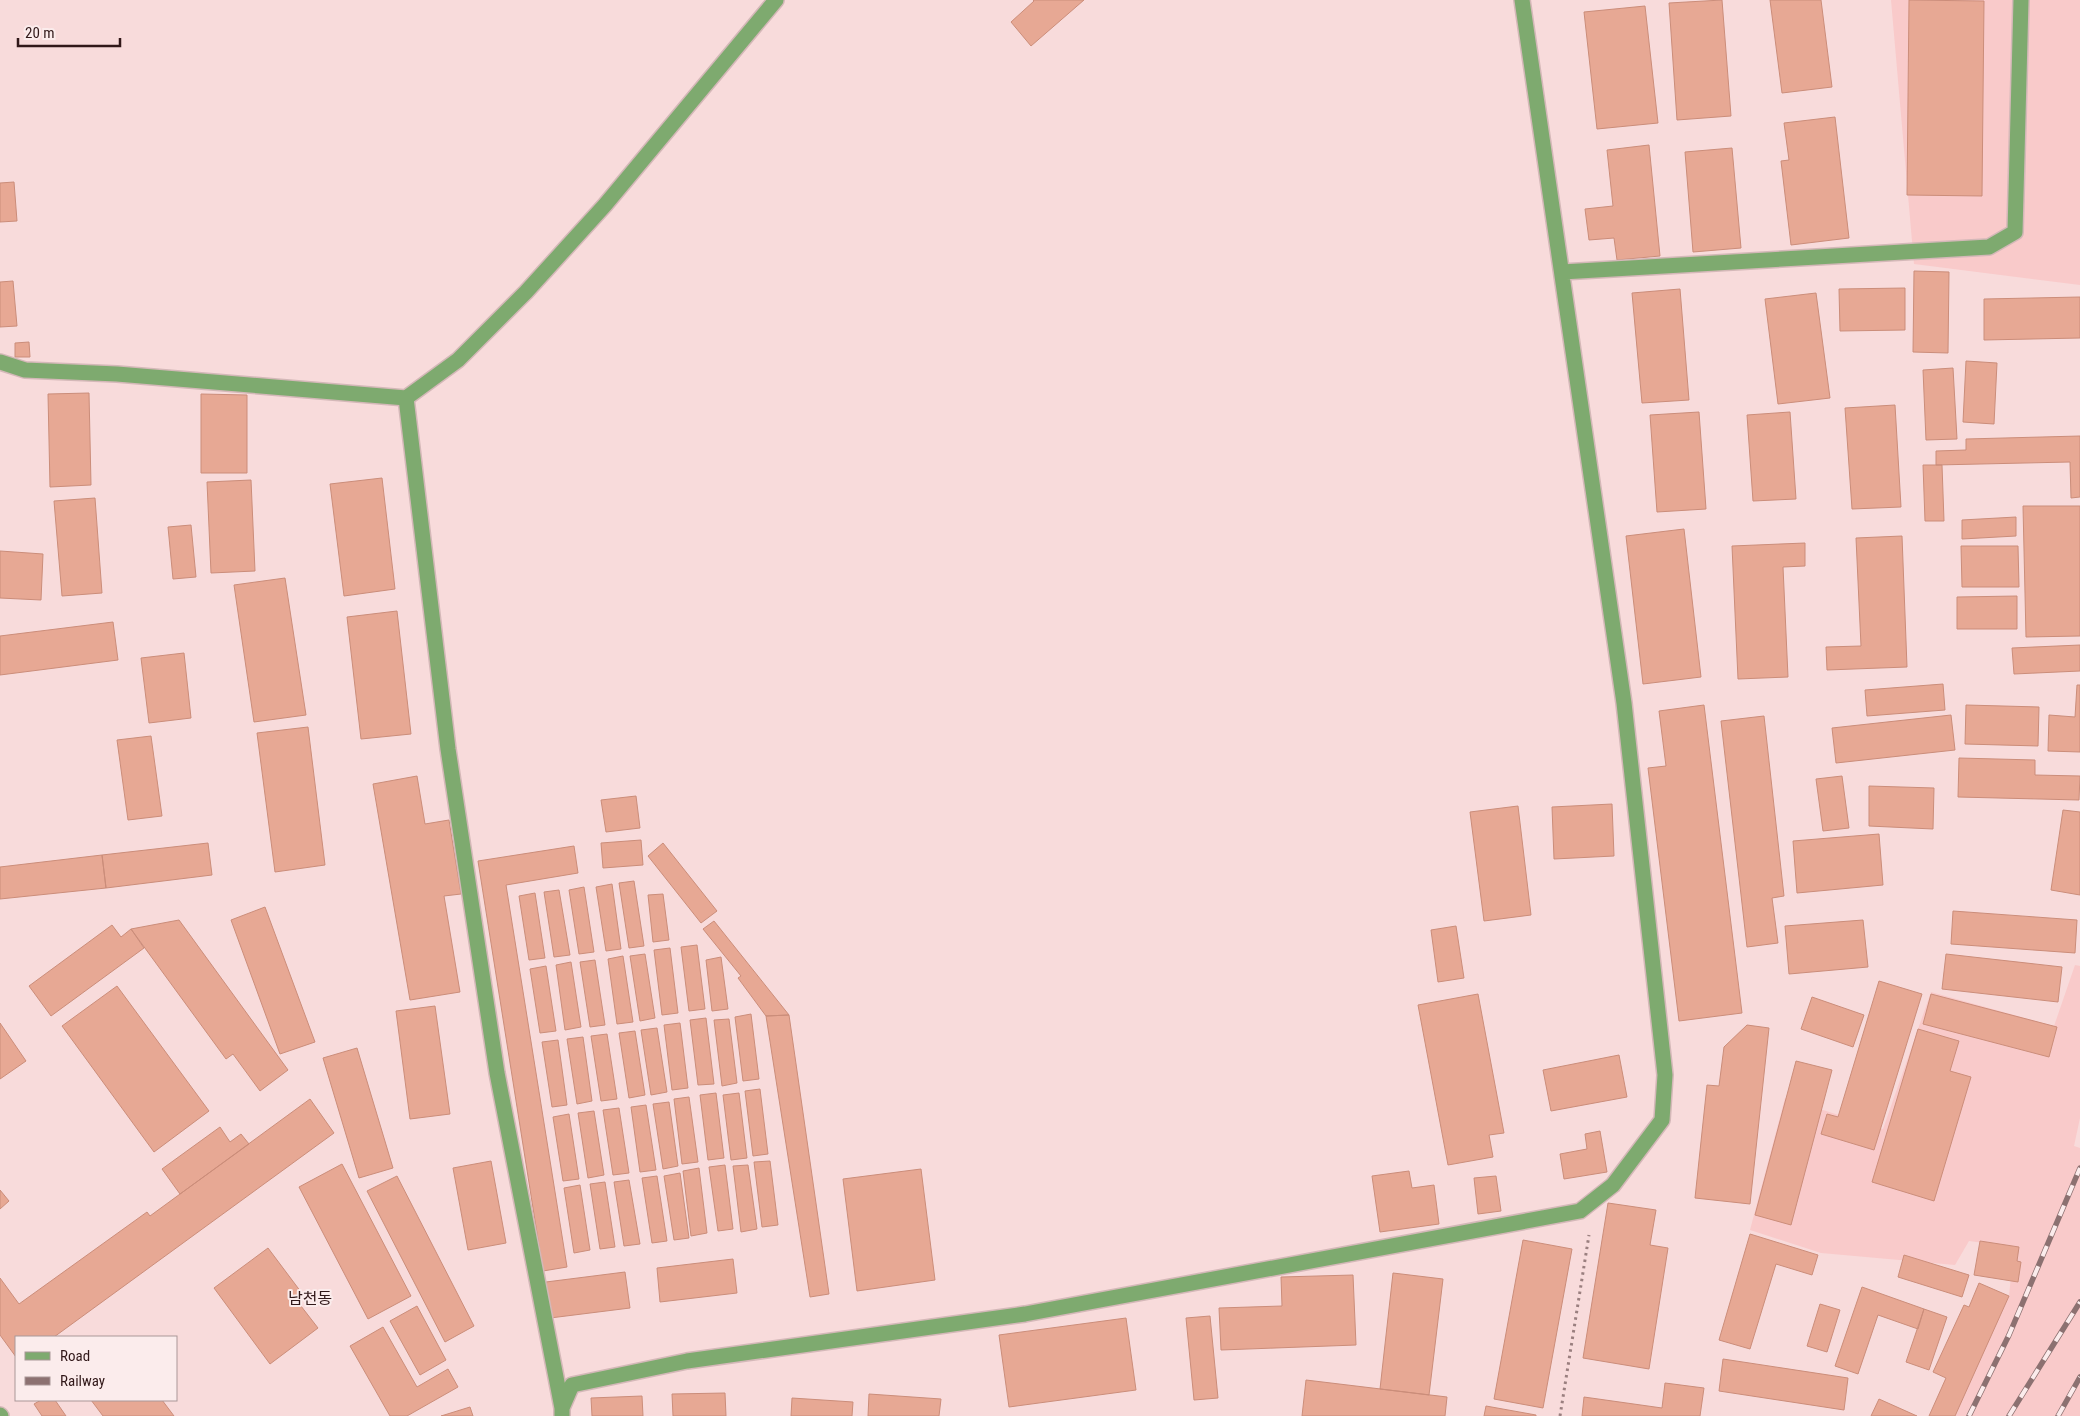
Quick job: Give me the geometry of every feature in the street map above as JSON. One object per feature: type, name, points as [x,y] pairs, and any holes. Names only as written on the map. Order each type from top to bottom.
[{"type":"street","points":[[0,362],[25,370],[117,374],[406,398],[458,360],[526,292],[605,205],[776,0]]},
{"type":"street","points":[[562,1412],[572,1385],[687,1361],[1025,1314],[1580,1211],[1613,1185],[1662,1120],[1665,1075],[1624,703],[1522,0]]},
{"type":"street","points":[[1562,272],[1988,247],[2009,236],[2015,232],[2021,0]]},
{"type":"street","points":[[406,398],[448,749],[497,1072],[562,1412]]},
{"type":"path","points":[[1560,1416],[1594,1199]]},
{"type":"shaded area","points":[[1891,0],[2080,0],[2080,285],[1914,264]]},
{"type":"shaded area","points":[[2075,965],[2080,966],[2080,1118],[2074,1146],[2080,1148],[2080,1416],[1954,1416],[2009,1296],[2014,1247],[1969,1241],[1955,1265],[1821,1253],[1750,1230],[1785,1098],[1883,1129],[1931,992],[2054,1026]]},
{"type":"building","points":[[1033,0],[1084,0],[1031,46],[1011,22]]},
{"type":"building","points":[[1722,0],[1731,116],[1677,120],[1669,3]]},
{"type":"building","points":[[1770,0],[1821,0],[1832,87],[1782,93]]},
{"type":"building","points":[[1909,0],[1984,1],[1982,196],[1907,195]]},
{"type":"building","points":[[1645,6],[1658,123],[1597,129],[1584,12]]},
{"type":"building","points":[[1835,117],[1849,238],[1791,245],[1781,161],[1789,160],[1784,123]]},
{"type":"building","points":[[1649,145],[1660,256],[1617,260],[1614,238],[1589,240],[1585,209],[1613,206],[1607,150]]},
{"type":"building","points":[[1732,148],[1741,248],[1693,252],[1685,152]]},
{"type":"building","points":[[14,182],[17,221],[0,222],[0,183]]},
{"type":"building","points":[[1914,271],[1949,272],[1948,353],[1913,352]]},
{"type":"building","points":[[13,281],[17,326],[0,327],[0,282]]},
{"type":"building","points":[[1905,288],[1905,330],[1840,331],[1839,289]]},
{"type":"building","points":[[1680,289],[1689,400],[1642,403],[1632,293]]},
{"type":"building","points":[[1816,293],[1830,398],[1778,404],[1765,299]]},
{"type":"building","points":[[2080,297],[2080,338],[1984,340],[1984,299]]},
{"type":"building","points":[[29,342],[30,357],[15,357],[15,343]]},
{"type":"building","points":[[1966,361],[1997,363],[1994,424],[1963,422]]},
{"type":"building","points":[[1953,368],[1957,439],[1926,440],[1923,370]]},
{"type":"building","points":[[89,393],[91,485],[50,487],[48,394]]},
{"type":"building","points":[[201,394],[247,395],[247,473],[201,473]]},
{"type":"building","points":[[1895,405],[1901,507],[1852,509],[1845,408]]},
{"type":"building","points":[[1699,412],[1706,509],[1657,512],[1650,415]]},
{"type":"building","points":[[1790,412],[1796,499],[1753,501],[1747,415]]},
{"type":"building","points":[[2080,436],[2080,497],[2071,498],[2070,462],[1936,465],[1936,451],[1966,450],[1966,439]]},
{"type":"building","points":[[1923,465],[1942,465],[1944,521],[1925,521]]},
{"type":"building","points":[[382,478],[395,589],[344,596],[330,484]]},
{"type":"building","points":[[251,480],[255,571],[211,573],[207,482]]},
{"type":"building","points":[[95,498],[102,593],[62,596],[54,501]]},
{"type":"building","points":[[2023,506],[2080,506],[2080,636],[2026,637]]},
{"type":"building","points":[[2016,517],[2016,536],[1962,539],[1962,520]]},
{"type":"building","points":[[191,525],[196,577],[173,579],[168,527]]},
{"type":"building","points":[[1684,529],[1701,677],[1643,684],[1626,536]]},
{"type":"building","points":[[1902,536],[1907,667],[1827,670],[1826,647],[1861,646],[1856,538]]},
{"type":"building","points":[[1805,543],[1805,566],[1783,567],[1788,677],[1738,679],[1732,546]]},
{"type":"building","points":[[1961,546],[2018,546],[2019,587],[1962,587]]},
{"type":"building","points":[[0,551],[43,554],[41,600],[0,598]]},
{"type":"building","points":[[285,578],[306,715],[254,722],[234,585]]},
{"type":"building","points":[[2017,596],[2017,629],[1957,629],[1957,597]]},
{"type":"building","points":[[397,611],[411,734],[361,739],[347,617]]},
{"type":"building","points":[[113,622],[118,660],[0,675],[0,636]]},
{"type":"building","points":[[2080,645],[2080,671],[2014,674],[2012,648]]},
{"type":"building","points":[[184,653],[191,718],[149,723],[141,658]]},
{"type":"building","points":[[1943,684],[1945,710],[1867,716],[1865,690]]},
{"type":"building","points":[[2077,685],[2080,685],[2080,752],[2048,751],[2049,715],[2075,717]]},
{"type":"building","points":[[1704,705],[1742,1013],[1679,1021],[1648,768],[1666,766],[1659,711]]},
{"type":"building","points":[[1966,705],[2039,707],[2038,746],[1965,744]]},
{"type":"building","points":[[1951,715],[1955,750],[1836,763],[1832,728]]},
{"type":"building","points":[[1764,716],[1784,896],[1772,898],[1778,943],[1747,947],[1721,721]]},
{"type":"building","points":[[308,727],[325,865],[275,872],[257,733]]},
{"type":"building","points":[[151,736],[162,816],[128,820],[117,740]]},
{"type":"building","points":[[1959,758],[2035,760],[2035,775],[2080,776],[2079,800],[1958,797]]},
{"type":"building","points":[[417,776],[425,824],[449,820],[461,894],[444,896],[460,992],[410,1000],[373,784]]},
{"type":"building","points":[[1842,776],[1849,828],[1823,831],[1816,779]]},
{"type":"building","points":[[1869,786],[1934,788],[1933,829],[1869,826]]},
{"type":"building","points":[[636,796],[640,828],[606,832],[601,800]]},
{"type":"building","points":[[1612,804],[1614,856],[1554,859],[1552,807]]},
{"type":"building","points":[[1518,806],[1531,915],[1484,921],[1470,812]]},
{"type":"building","points":[[2063,810],[2080,812],[2080,895],[2051,890]]},
{"type":"building","points":[[1879,834],[1883,885],[1797,893],[1793,841]]},
{"type":"building","points":[[641,840],[643,865],[603,868],[601,843]]},
{"type":"building","points":[[208,843],[212,875],[106,888],[102,855]]},
{"type":"building","points":[[663,843],[717,911],[701,923],[648,856]]},
{"type":"building","points":[[574,846],[578,873],[506,885],[567,1267],[543,1271],[478,861]]},
{"type":"building","points":[[102,855],[106,888],[0,899],[0,867]]},
{"type":"building","points":[[634,881],[644,946],[629,948],[619,883]]},
{"type":"building","points":[[612,884],[621,949],[606,951],[596,887]]},
{"type":"building","points":[[584,887],[594,952],[579,954],[569,890]]},
{"type":"building","points":[[559,890],[570,955],[554,957],[544,892]]},
{"type":"building","points":[[535,893],[545,958],[529,960],[519,896]]},
{"type":"building","points":[[663,894],[669,940],[653,942],[648,895]]},
{"type":"building","points":[[265,907],[315,1042],[280,1054],[231,920]]},
{"type":"building","points":[[1953,911],[2077,920],[2075,953],[1951,944]]},
{"type":"building","points":[[179,920],[288,1070],[260,1091],[233,1054],[226,1059],[131,929]]},
{"type":"building","points":[[1863,920],[1868,967],[1789,974],[1785,926]]},
{"type":"building","points":[[714,921],[789,1015],[766,1016],[738,978],[741,976],[703,929]]},
{"type":"building","points":[[112,925],[121,937],[131,929],[144,948],[51,1016],[29,986]]},
{"type":"building","points":[[1456,926],[1464,978],[1438,982],[1431,930]]},
{"type":"building","points":[[697,945],[705,1009],[689,1011],[681,947]]},
{"type":"building","points":[[670,948],[678,1013],[662,1015],[654,950]]},
{"type":"building","points":[[645,954],[655,1018],[640,1021],[630,956]]},
{"type":"building","points":[[1946,954],[2062,967],[2058,1002],[1942,989]]},
{"type":"building","points":[[623,956],[633,1022],[617,1024],[608,959]]},
{"type":"building","points":[[721,957],[728,1009],[712,1011],[706,960]]},
{"type":"building","points":[[595,960],[605,1025],[590,1027],[580,962]]},
{"type":"building","points":[[571,962],[581,1027],[565,1030],[556,965]]},
{"type":"building","points":[[546,966],[556,1031],[540,1033],[530,969]]},
{"type":"building","points":[[1879,981],[1922,994],[1874,1150],[1821,1134],[1827,1114],[1838,1117]]},
{"type":"building","points":[[117,986],[209,1111],[154,1152],[62,1026]]},
{"type":"building","points":[[1478,994],[1504,1133],[1489,1135],[1493,1157],[1448,1165],[1418,1005]]},
{"type":"building","points":[[1931,994],[2057,1027],[2049,1057],[1923,1024]]},
{"type":"building","points":[[1812,997],[1864,1015],[1853,1047],[1801,1029]]},
{"type":"building","points":[[435,1006],[450,1114],[410,1119],[396,1011]]},
{"type":"building","points":[[751,1014],[759,1079],[743,1081],[735,1017]]},
{"type":"building","points":[[789,1015],[829,1294],[810,1297],[766,1016]]},
{"type":"building","points":[[706,1018],[714,1084],[698,1085],[690,1020]]},
{"type":"building","points":[[729,1019],[737,1083],[722,1086],[714,1020]]},
{"type":"building","points":[[0,1023],[26,1061],[0,1079]]},
{"type":"building","points":[[680,1023],[688,1088],[672,1090],[664,1025]]},
{"type":"building","points":[[1747,1025],[1769,1028],[1750,1204],[1695,1198],[1707,1085],[1719,1086],[1724,1047]]},
{"type":"building","points":[[657,1028],[667,1092],[651,1095],[641,1030]]},
{"type":"building","points":[[1918,1029],[1959,1041],[1950,1071],[1971,1077],[1934,1201],[1872,1182]]},
{"type":"building","points":[[635,1031],[645,1095],[629,1098],[619,1033]]},
{"type":"building","points":[[607,1034],[617,1099],[601,1101],[591,1036]]},
{"type":"building","points":[[583,1037],[592,1101],[577,1104],[567,1039]]},
{"type":"building","points":[[558,1040],[567,1105],[552,1107],[542,1042]]},
{"type":"building","points":[[357,1048],[393,1168],[359,1178],[323,1058]]},
{"type":"building","points":[[1619,1055],[1627,1097],[1551,1111],[1543,1070]]},
{"type":"building","points":[[1796,1061],[1832,1070],[1791,1225],[1755,1215]]},
{"type":"building","points":[[760,1089],[768,1154],[753,1156],[745,1091]]},
{"type":"building","points":[[716,1093],[724,1158],[708,1160],[700,1095]]},
{"type":"building","points":[[739,1093],[747,1158],[731,1160],[723,1095]]},
{"type":"building","points":[[689,1097],[698,1162],[682,1164],[674,1099]]},
{"type":"building","points":[[310,1099],[334,1133],[55,1336],[15,1336],[15,1356],[0,1335],[0,1278],[19,1304],[147,1212],[150,1216]]},
{"type":"building","points":[[669,1102],[678,1166],[663,1169],[653,1104]]},
{"type":"building","points":[[646,1105],[656,1170],[640,1172],[631,1107]]},
{"type":"building","points":[[619,1108],[629,1173],[613,1175],[603,1110]]},
{"type":"building","points":[[594,1111],[604,1175],[588,1178],[578,1113]]},
{"type":"building","points":[[569,1114],[579,1179],[563,1181],[553,1117]]},
{"type":"building","points":[[220,1127],[230,1142],[241,1134],[249,1144],[180,1194],[162,1169]]},
{"type":"building","points":[[1600,1131],[1607,1172],[1564,1179],[1560,1154],[1587,1149],[1585,1134]]},
{"type":"building","points":[[491,1161],[506,1243],[468,1250],[453,1168]]},
{"type":"building","points":[[770,1161],[778,1225],[762,1227],[754,1162]]},
{"type":"building","points":[[342,1164],[411,1296],[368,1319],[299,1187]]},
{"type":"building","points":[[725,1165],[733,1229],[718,1231],[709,1167]]},
{"type":"building","points":[[748,1165],[757,1229],[741,1232],[733,1166]]},
{"type":"building","points":[[699,1168],[707,1233],[691,1236],[683,1171]]},
{"type":"building","points":[[921,1169],[935,1280],[857,1291],[843,1179]]},
{"type":"building","points":[[1409,1171],[1412,1188],[1434,1185],[1439,1224],[1380,1232],[1372,1176]]},
{"type":"building","points":[[680,1173],[689,1238],[674,1240],[664,1176]]},
{"type":"building","points":[[397,1176],[474,1326],[445,1342],[367,1191]]},
{"type":"building","points":[[657,1176],[667,1241],[652,1243],[642,1178]]},
{"type":"building","points":[[1496,1176],[1501,1211],[1478,1214],[1474,1178]]},
{"type":"building","points":[[629,1180],[640,1244],[624,1246],[614,1182]]},
{"type":"building","points":[[605,1182],[615,1247],[600,1249],[590,1184]]},
{"type":"building","points":[[580,1185],[590,1250],[574,1253],[564,1188]]},
{"type":"building","points":[[0,1190],[9,1201],[0,1209]]},
{"type":"building","points":[[1608,1203],[1656,1210],[1650,1245],[1668,1248],[1649,1369],[1583,1358]]},
{"type":"building","points":[[1750,1234],[1818,1255],[1812,1275],[1776,1264],[1750,1349],[1719,1340]]},
{"type":"building","points":[[1523,1240],[1572,1249],[1543,1408],[1494,1399]]},
{"type":"building","points":[[1980,1241],[2019,1247],[2017,1261],[2021,1262],[2018,1282],[1974,1275]]},
{"type":"building","points":[[268,1248],[301,1292],[294,1297],[318,1328],[270,1364],[214,1288]]},
{"type":"building","points":[[1904,1255],[1969,1275],[1962,1297],[1898,1277]]},
{"type":"building","points":[[733,1259],[737,1293],[660,1302],[657,1268]]},
{"type":"building","points":[[625,1272],[630,1308],[550,1318],[546,1282]]},
{"type":"building","points":[[1393,1273],[1443,1279],[1429,1395],[1380,1389]]},
{"type":"building","points":[[1353,1275],[1356,1345],[1221,1350],[1219,1308],[1282,1306],[1281,1277]]},
{"type":"building","points":[[1979,1283],[2009,1296],[1955,1416],[1929,1416],[1946,1378],[1933,1372],[1964,1305],[1969,1307]]},
{"type":"building","points":[[1862,1287],[1924,1309],[1918,1329],[1878,1315],[1858,1374],[1835,1366]]},
{"type":"building","points":[[1820,1304],[1840,1310],[1827,1352],[1807,1346]]},
{"type":"building","points":[[417,1306],[446,1360],[420,1375],[390,1321]]},
{"type":"building","points":[[1924,1309],[1947,1317],[1929,1370],[1906,1362]]},
{"type":"building","points":[[1210,1316],[1218,1398],[1194,1400],[1186,1318]]},
{"type":"building","points":[[1126,1318],[1136,1390],[1009,1407],[999,1335]]},
{"type":"building","points":[[383,1327],[417,1387],[448,1369],[458,1387],[407,1416],[390,1416],[350,1346]]},
{"type":"building","points":[[1723,1359],[1848,1378],[1844,1410],[1719,1391]]},
{"type":"building","points":[[1306,1380],[1447,1397],[1445,1416],[1302,1416]]},
{"type":"building","points":[[1665,1383],[1704,1388],[1700,1416],[1582,1416],[1584,1397],[1662,1408]]},
{"type":"building","points":[[725,1393],[726,1416],[673,1416],[672,1394]]},
{"type":"building","points":[[869,1394],[941,1399],[939,1416],[868,1416]]},
{"type":"building","points":[[642,1396],[643,1416],[592,1416],[591,1398]]},
{"type":"building","points":[[792,1398],[853,1402],[852,1416],[791,1416]]},
{"type":"building","points":[[1879,1399],[1917,1416],[1871,1416]]},
{"type":"building","points":[[39,1401],[56,1401],[66,1416],[42,1416],[34,1404]]},
{"type":"building","points":[[92,1401],[163,1401],[174,1416],[103,1416]]},
{"type":"building","points":[[1486,1406],[1536,1415],[1536,1416],[1484,1416]]},
{"type":"building","points":[[470,1407],[473,1416],[441,1416]]},
{"type":"railway","points":[[1969,1416],[2009,1335],[2080,1168]]},
{"type":"railway","points":[[2009,1416],[2080,1302]]},
{"type":"railway","points":[[2058,1416],[2080,1377]]},
{"type":"district","name":"남천동","points":[[310,1298]]}]
